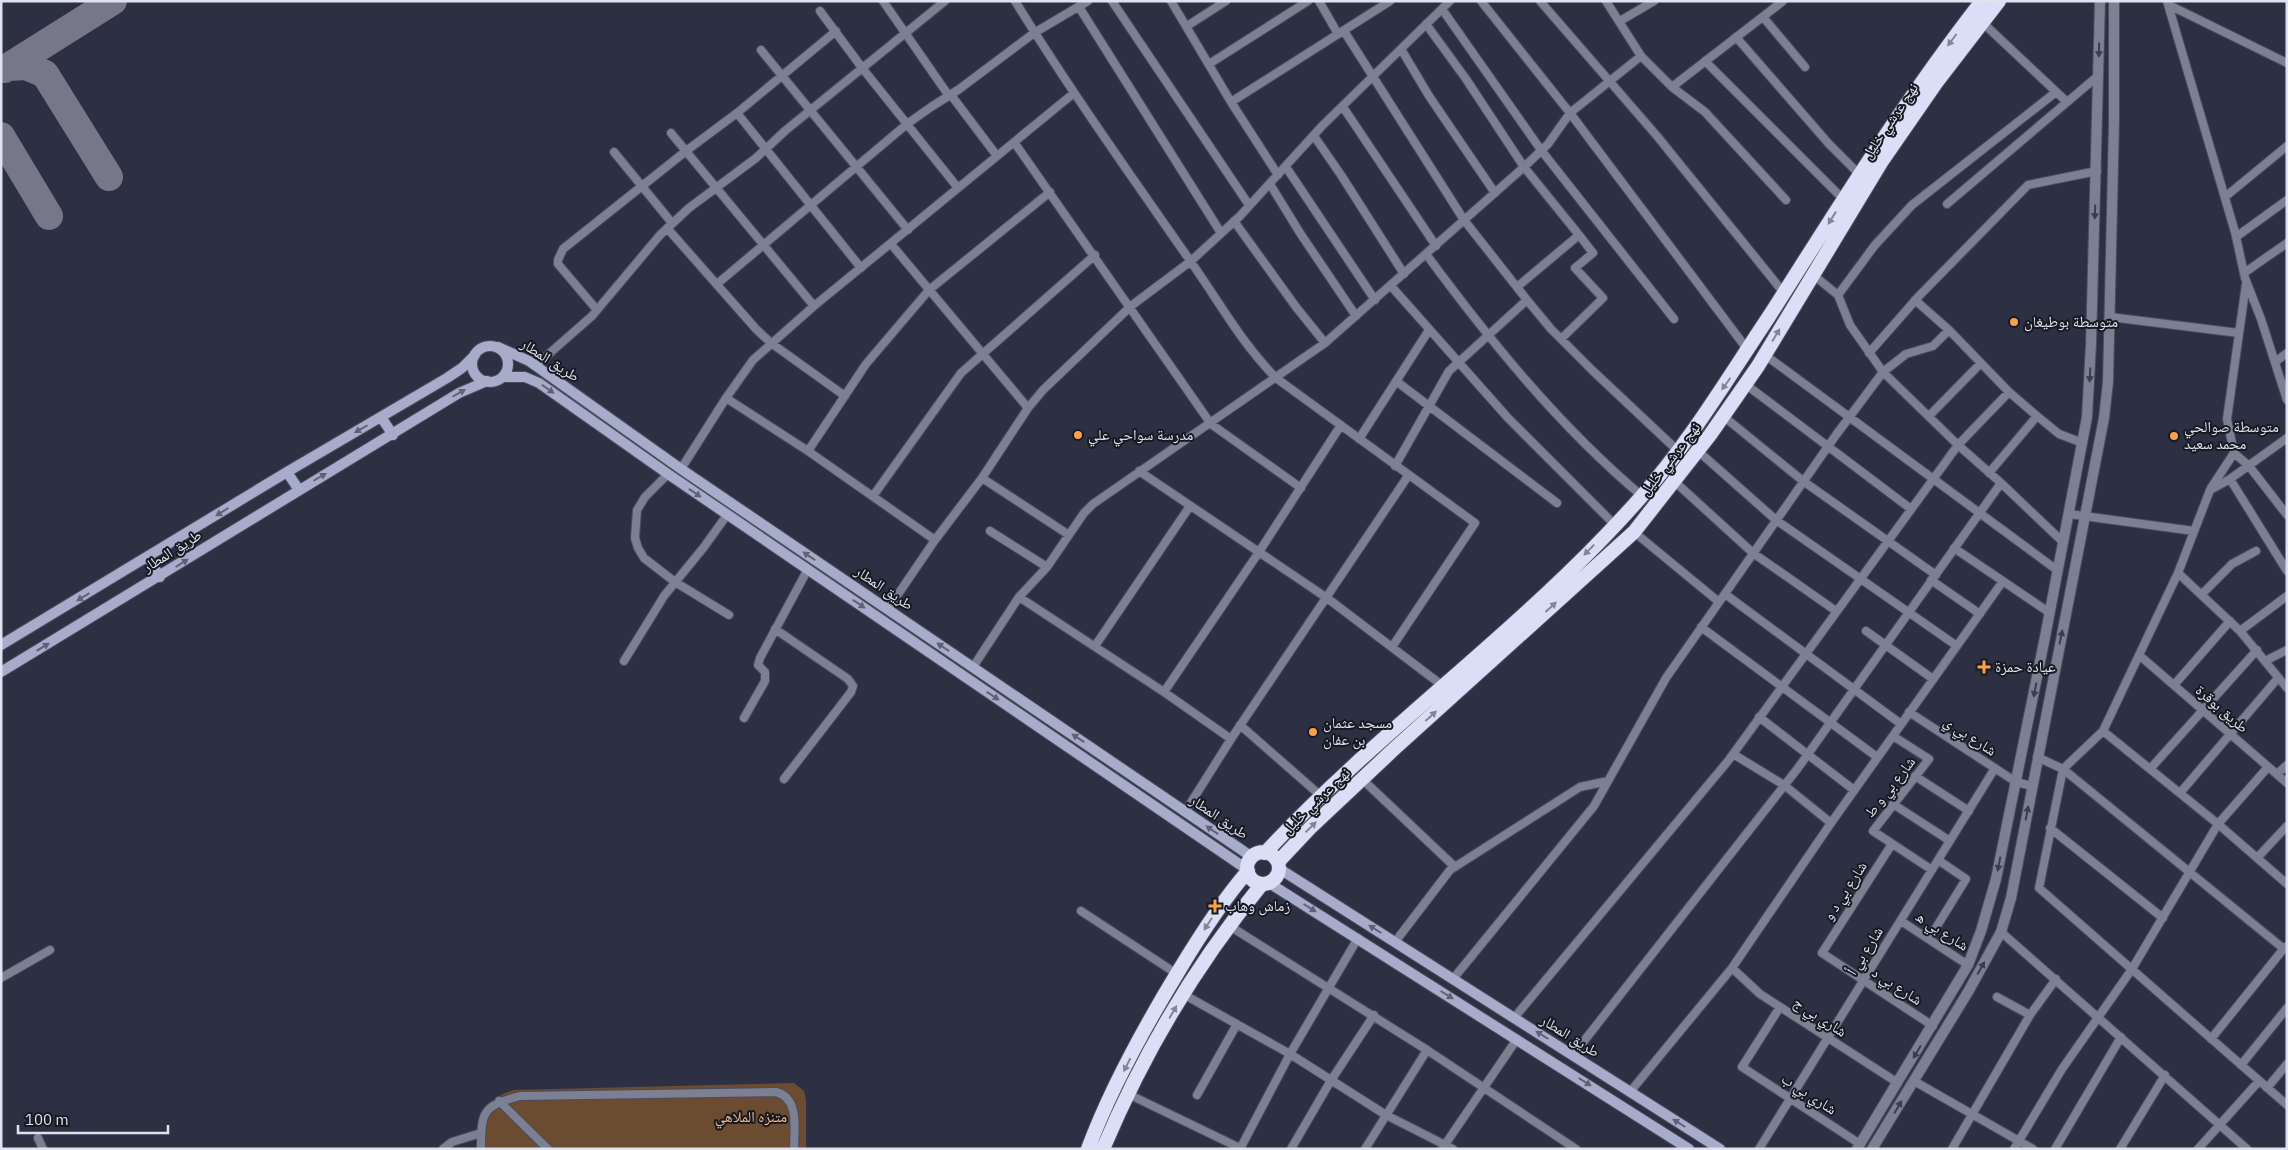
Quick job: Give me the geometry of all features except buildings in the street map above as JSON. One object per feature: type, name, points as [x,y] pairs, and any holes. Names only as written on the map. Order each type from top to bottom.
[{"type":"highway","name":"نهج عرشي خليل","points":[[1088,1149],[1116,1084],[1177,974],[1231,890],[1253,863],[1321,796],[1559,581],[1642,496],[1733,374],[1859,174],[1922,79],[1982,1]]},
{"type":"highway","name":"نهج عرشي خليل","points":[[1278,864],[1310,828],[1362,779],[1634,532],[1698,450],[1765,355],[1812,274],[1882,161],[1936,83],[1999,1]]},
{"type":"highway","points":[[1103,1149],[1126,1093],[1183,994],[1228,925],[1265,884],[1276,878],[1278,864],[1273,856],[1253,863],[1253,880],[1265,884]]},
{"type":"main road","points":[[483,347],[498,348],[505,353],[508,361],[507,370],[503,377],[496,381],[487,382],[479,378],[474,372],[472,363],[475,355],[483,347]]},
{"type":"main road","name":"طريق المطار","points":[[498,348],[521,357],[535,366],[681,469],[1185,812],[1253,863]]},
{"type":"main road","name":"طريق المطار","points":[[1,645],[455,373],[475,355]]},
{"type":"main road","name":"طريق المطار","points":[[503,377],[525,377],[539,383],[668,474],[1178,823],[1253,863]]},
{"type":"main road","name":"طريق المطار","points":[[1,672],[160,577],[459,393],[487,382]]},
{"type":"main road","points":[[382,417],[393,434]]},
{"type":"main road","points":[[287,472],[299,490]]},
{"type":"main road","points":[[148,558],[160,577]]},
{"type":"main road","points":[[882,619],[888,609]]},
{"type":"main road","points":[[1178,823],[1185,812]]},
{"type":"main road","name":"طريق المطار","points":[[1278,864],[1283,871],[1720,1149]]},
{"type":"main road","name":"طريق المطار","points":[[1265,884],[1358,938],[1689,1149]]},
{"type":"street","points":[[883,1],[950,95],[997,156]]},
{"type":"street","points":[[535,366],[598,310],[669,226],[688,208],[718,188],[945,1]]},
{"type":"street","points":[[1014,1],[1074,93],[1191,261],[1245,344],[1276,378],[1475,523],[1392,647]]},
{"type":"street","points":[[717,284],[858,168],[907,124],[1019,46],[1034,33],[1088,1]]},
{"type":"street","points":[[1112,1],[1250,205]]},
{"type":"street","points":[[1171,1],[1231,102],[1278,175]]},
{"type":"street","points":[[1187,26],[1226,1]]},
{"type":"street","points":[[1209,64],[1308,1]]},
{"type":"street","points":[[1319,1],[1405,126],[1464,220],[1516,287],[1561,339],[1628,406],[1677,450]]},
{"type":"street","points":[[1231,102],[1390,1]]},
{"type":"street","points":[[888,609],[934,540],[982,478],[1028,408],[1069,363],[1131,306],[1191,261],[1234,221],[1371,77],[1450,1]]},
{"type":"street","points":[[1481,1],[1570,113],[1747,350]]},
{"type":"street","points":[[1540,1],[1610,81],[1784,293]]},
{"type":"street","points":[[1606,1],[1641,56],[1672,88],[1705,112],[1786,200]]},
{"type":"street","points":[[1620,21],[1654,1]]},
{"type":"street","points":[[1672,88],[1783,1]]},
{"type":"street","points":[[1859,1146],[1968,965],[1992,898],[2083,443],[2090,371],[2100,1]]},
{"type":"street","points":[[1872,1149],[2001,932],[2011,898],[2104,418],[2108,382],[2110,317],[2114,122],[2114,1]]},
{"type":"street","points":[[2168,3],[2287,63]]},
{"type":"street","points":[[2168,3],[2225,197],[2244,272],[2284,385],[2287,400]]},
{"type":"street","points":[[1079,8],[1221,233]]},
{"type":"street","points":[[1442,9],[1542,150],[1674,319]]},
{"type":"street","points":[[820,11],[863,69],[958,188]]},
{"type":"street","points":[[1763,17],[1805,67]]},
{"type":"street","points":[[1982,22],[2067,102]]},
{"type":"street","points":[[1426,24],[1466,79],[1524,167],[1593,253],[1575,268],[1603,298],[1561,339]]},
{"type":"street","points":[[598,310],[558,264],[559,255],[563,249],[686,150],[737,113],[836,31]]},
{"type":"street","points":[[1736,37],[1829,144],[1859,174]]},
{"type":"street","points":[[1400,49],[1429,96],[1495,193]]},
{"type":"street","points":[[761,50],[812,110],[908,230]]},
{"type":"street","points":[[973,667],[1019,597],[1047,567],[1084,513],[1093,504],[1139,471],[1211,424],[1325,343],[1524,167],[1542,150],[1570,113],[1641,56]]},
{"type":"street","points":[[1705,61],[1843,199]]},
{"type":"street","points":[[1947,204],[2099,76]]},
{"type":"street","points":[[1838,295],[1875,245],[1912,205],[2056,92]]},
{"type":"street","points":[[681,469],[726,398],[753,360],[814,306],[1074,93]]},
{"type":"street","points":[[1343,107],[1436,246]]},
{"type":"street","points":[[737,113],[860,268]]},
{"type":"street","points":[[670,133],[718,188],[814,306]]},
{"type":"street","points":[[1314,136],[1404,274]]},
{"type":"street","points":[[1014,142],[1131,306],[1211,424],[1301,488]]},
{"type":"street","points":[[2225,197],[2287,146]]},
{"type":"street","points":[[614,152],[642,187],[669,226],[738,309],[771,343],[845,396]]},
{"type":"street","points":[[1286,167],[1374,300]]},
{"type":"street","points":[[1869,353],[1915,300],[2028,185],[2096,171]]},
{"type":"street","points":[[1270,184],[1300,233],[1356,316]]},
{"type":"street","points":[[808,451],[845,396],[895,328],[929,290],[1050,192]]},
{"type":"street","points":[[2236,237],[2287,200]]},
{"type":"street","points":[[1234,221],[1296,307],[1325,343]]},
{"type":"street","points":[[1516,287],[1579,235]]},
{"type":"street","points":[[891,244],[1028,408]]},
{"type":"street","points":[[2244,272],[2287,244]]},
{"type":"street","points":[[1426,254],[1488,337],[1602,463],[1642,496]]},
{"type":"street","points":[[873,496],[961,373],[1094,255]]},
{"type":"street","points":[[1812,274],[1838,295],[1850,325],[1883,372],[1958,445],[2063,542]]},
{"type":"street","points":[[2247,282],[2227,419],[2234,453],[2249,466],[2287,515]]},
{"type":"street","points":[[1391,286],[1508,418],[1614,524]]},
{"type":"street","points":[[1395,466],[1449,371],[1527,300]]},
{"type":"street","points":[[1915,300],[1949,330],[2009,392],[2037,416],[2059,434],[2083,443]]},
{"type":"street","points":[[2110,317],[2239,333]]},
{"type":"street","points":[[1359,439],[1429,330]]},
{"type":"street","points":[[1453,979],[1594,806],[1666,678],[1827,447],[1883,372],[1906,354],[1933,346],[1949,330]]},
{"type":"street","points":[[2275,362],[2287,353]]},
{"type":"street","points":[[1765,355],[2058,570]]},
{"type":"street","points":[[1929,416],[1981,363]]},
{"type":"street","points":[[1396,381],[1557,504]]},
{"type":"street","points":[[1745,384],[1911,509]]},
{"type":"street","points":[[1514,1018],[1733,754],[1958,445],[2009,392]]},
{"type":"street","points":[[726,398],[808,451],[934,540]]},
{"type":"street","points":[[1723,416],[1804,481],[1889,540],[1980,614]]},
{"type":"street","points":[[1989,473],[2037,416]]},
{"type":"street","points":[[1164,692],[1259,552],[1341,425]]},
{"type":"street","points":[[2210,490],[2230,480],[2287,438]]},
{"type":"street","points":[[1698,450],[1776,520],[1956,646]]},
{"type":"street","points":[[2234,453],[2210,490],[2178,573],[2103,731],[2063,769],[2039,888],[2287,1106]]},
{"type":"street","points":[[1139,471],[1327,598],[1442,686]]},
{"type":"street","points":[[668,474],[640,504],[635,521],[635,538],[644,558],[675,582],[729,615]]},
{"type":"street","points":[[1185,812],[1240,725],[1408,476]]},
{"type":"street","points":[[982,478],[1068,535]]},
{"type":"street","points":[[2230,480],[2287,571]]},
{"type":"street","points":[[1674,481],[1753,554],[1836,611]]},
{"type":"street","points":[[1573,1055],[1808,753],[2001,483]]},
{"type":"street","points":[[1095,646],[1190,506]]},
{"type":"street","points":[[624,661],[675,582],[704,547],[727,514]]},
{"type":"street","points":[[2069,514],[2086,518],[2194,531]]},
{"type":"street","points":[[990,530],[1047,567]]},
{"type":"street","points":[[1634,532],[1719,602]]},
{"type":"street","points":[[1954,548],[2050,613]]},
{"type":"street","points":[[2202,594],[2232,564],[2256,551]]},
{"type":"street","points":[[744,718],[765,682],[766,676],[758,662],[808,568]]},
{"type":"street","points":[[2178,573],[2240,631],[2287,688]]},
{"type":"street","points":[[1630,1092],[1732,968],[1877,757],[2002,581]]},
{"type":"street","points":[[1725,594],[1901,724]]},
{"type":"street","points":[[2240,631],[2287,596]]},
{"type":"street","points":[[1019,597],[1164,692],[1231,739]]},
{"type":"street","points":[[2174,685],[2230,621]]},
{"type":"street","points":[[1701,627],[1877,757]]},
{"type":"street","points":[[776,629],[848,678],[853,686],[852,692],[784,779]]},
{"type":"street","points":[[1866,631],[1933,679]]},
{"type":"street","points":[[2150,769],[2256,650]]},
{"type":"street","points":[[2265,661],[2287,650]]},
{"type":"street","name":"طريق بوقرة","points":[[2139,655],[2287,783]]},
{"type":"street","points":[[2180,793],[2278,678]]},
{"type":"street","name":"شارع بي ي","points":[[1910,712],[2016,782],[2032,786]]},
{"type":"street","points":[[1760,717],[1854,790]]},
{"type":"street","points":[[1240,725],[1321,796]]},
{"type":"street","points":[[2103,731],[2218,824],[2286,883]]},
{"type":"street","name":"شارع بي و ط","points":[[1892,844],[1873,831],[1929,759],[1893,736]]},
{"type":"street","points":[[1733,754],[1784,785],[1831,823]]},
{"type":"street","points":[[2038,757],[2063,769],[2285,947],[2210,1039]]},
{"type":"street","points":[[2277,774],[2287,765]]},
{"type":"street","points":[[2014,1149],[2062,1069],[2132,969],[2218,824],[2268,767]]},
{"type":"street","name":"شارع بي أ","points":[[1759,1149],[1995,768]]},
{"type":"street","points":[[1915,776],[1969,811]]},
{"type":"street","points":[[1362,779],[1455,867]]},
{"type":"street","points":[[1395,942],[1450,870],[1580,787],[1608,781]]},
{"type":"street","points":[[1894,804],[1950,841]]},
{"type":"street","points":[[2257,858],[2287,826]]},
{"type":"street","points":[[2050,828],[2163,918]]},
{"type":"street","points":[[1892,844],[1932,870]]},
{"type":"street","name":"شارع بي د و","points":[[1822,954],[1892,844]]},
{"type":"street","points":[[1929,939],[1966,879],[1938,860]]},
{"type":"street","points":[[1081,911],[1177,974]]},
{"type":"street","name":"شارع بي ه","points":[[1900,921],[1968,965]]},
{"type":"street","points":[[1228,925],[1374,1015],[1484,1086],[1576,1149]]},
{"type":"street","points":[[2001,932],[2247,1149]]},
{"type":"street","points":[[1126,1093],[1240,1148],[1290,1054],[1358,938]]},
{"type":"street","points":[[1,978],[50,950]]},
{"type":"street","name":"شارع بي د","points":[[1822,954],[1933,1026]]},
{"type":"street","name":"شاري بي ج","points":[[1732,968],[1760,994],[1898,1084]]},
{"type":"street","points":[[1952,1149],[2030,1015],[2056,979]]},
{"type":"street","points":[[1183,994],[1290,1054],[1330,1082],[1386,1115],[1453,1149]]},
{"type":"street","points":[[1997,997],[2030,1015]]},
{"type":"street","name":"شاري بي ب","points":[[1780,1007],[1742,1067],[1859,1146]]},
{"type":"street","points":[[2241,1065],[2287,1008]]},
{"type":"street","points":[[1291,1149],[1330,1082],[1374,1015]]},
{"type":"street","points":[[1197,1095],[1237,1024]]},
{"type":"street","points":[[2056,1149],[2121,1037]]},
{"type":"street","points":[[1444,1146],[1517,1039]]},
{"type":"street","points":[[1365,1149],[1427,1050]]},
{"type":"street","points":[[2267,1088],[2287,1064]]},
{"type":"street","points":[[2120,1149],[2165,1075]]},
{"type":"street","points":[[1914,1081],[2033,1149]]},
{"type":"street","points":[[2198,1149],[2259,1081]]},
{"type":"street","points":[[481,1149],[481,1133],[486,1112],[499,1101],[520,1096],[776,1092],[788,1098],[792,1105],[794,1149]]},
{"type":"street","points":[[499,1101],[548,1149]]},
{"type":"street","points":[[443,1149],[452,1142],[481,1133]]},
{"type":"street","points":[[38,1138],[43,1149]]},
{"type":"green space","name":"متنزه الملاهي","points":[[794,1083],[804,1091],[806,1100],[806,1149],[483,1149],[484,1120],[489,1105],[503,1094],[514,1090]]},
{"type":"taxiway","points":[[5,69],[113,1]]},
{"type":"taxiway","points":[[8,67],[26,66],[45,74],[109,177]]},
{"type":"taxiway","points":[[1,136],[49,216]]},
{"type":"place","name":"متوسطة بوطيغان","points":[[2014,322]]},
{"type":"place","name":"مدرسة سواحي علي","points":[[1078,435]]},
{"type":"place","name":"متوسطة صوالحي محمد سعيد","points":[[2174,436]]},
{"type":"place","name":"عيادة حمزة","points":[[1984,667]]},
{"type":"place","name":"مسجد عثمان بن عفان","points":[[1313,732]]},
{"type":"place","name":"زماش وهاب","points":[[1215,906]]}]
